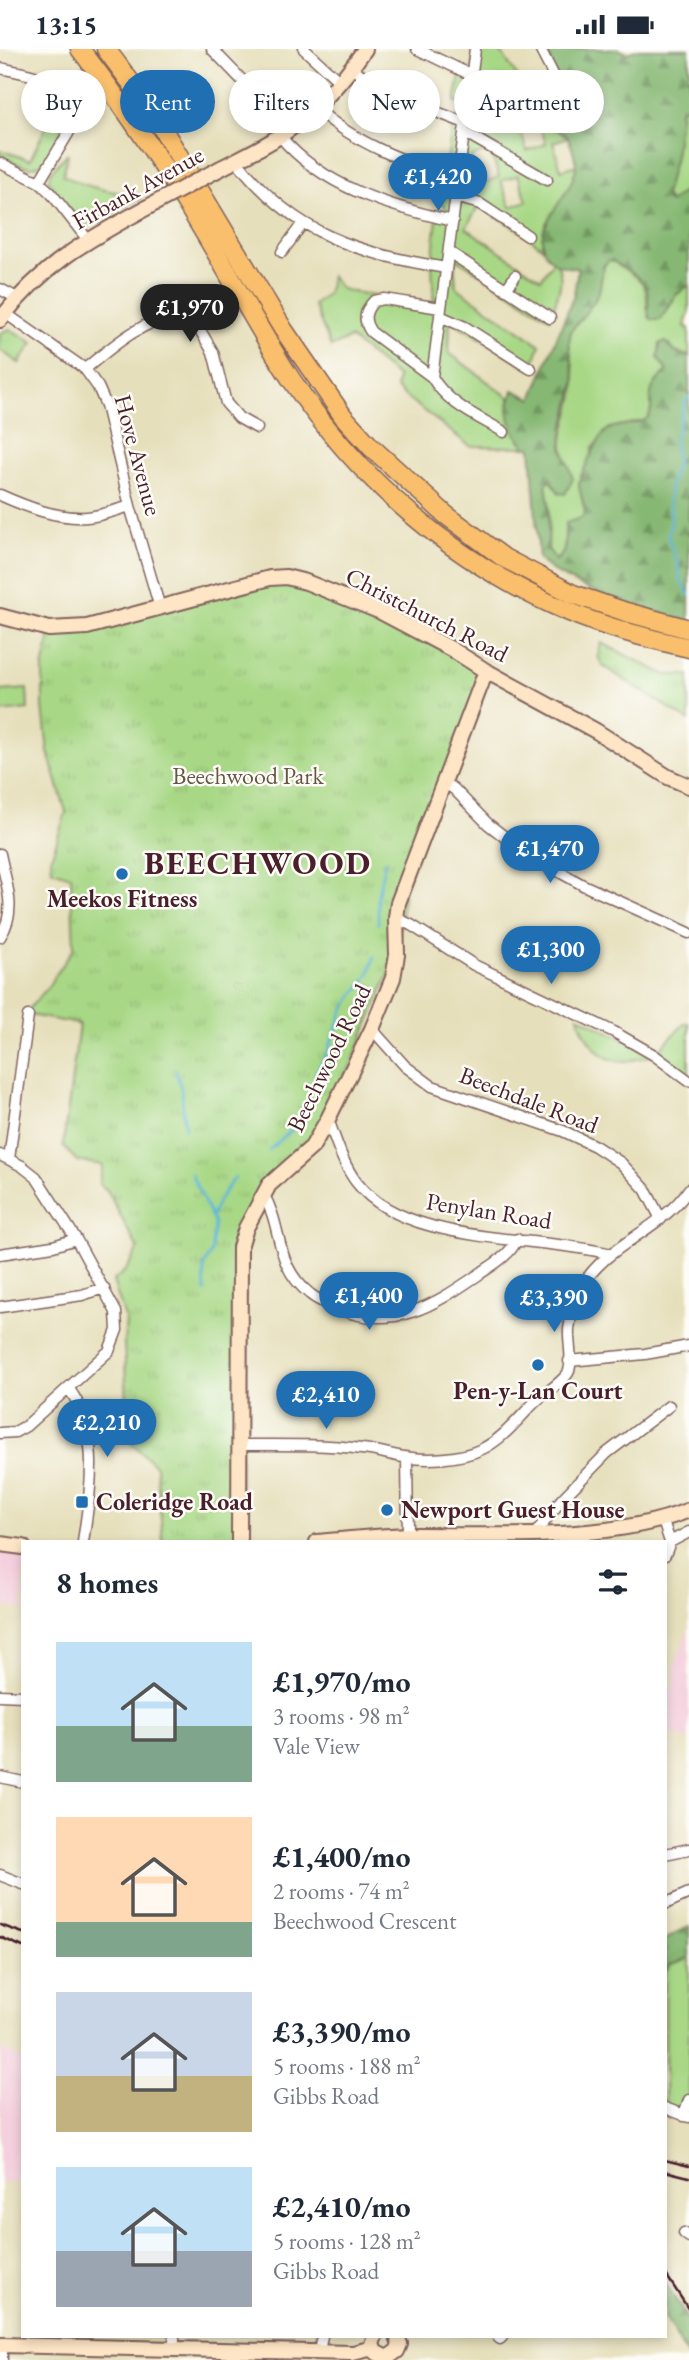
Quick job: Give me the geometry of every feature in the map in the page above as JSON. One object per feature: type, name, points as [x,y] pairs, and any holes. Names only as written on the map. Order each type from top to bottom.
[{"type":"highway","points":[[80,49],[123,105],[188,206],[292,380],[337,440],[378,483],[424,526],[494,575],[567,611],[648,638],[689,648]]},
{"type":"highway","points":[[106,49],[149,108],[283,329],[343,415],[371,447],[446,515],[503,558],[573,594],[689,629]]},
{"type":"street","points":[[212,49],[230,70]]},
{"type":"street","points":[[304,49],[340,82]]},
{"type":"street","name":"Firbank Avenue","points":[[334,88],[365,49]]},
{"type":"street","points":[[417,49],[462,70]]},
{"type":"street","points":[[473,70],[475,49]]},
{"type":"street","points":[[540,49],[551,70]]},
{"type":"street","points":[[0,68],[55,84],[66,91],[76,107],[69,132],[39,182]]},
{"type":"street","points":[[352,68],[454,122]]},
{"type":"street","points":[[334,122],[371,144],[427,169],[458,179]]},
{"type":"street","points":[[285,133],[290,149],[361,194],[399,208],[453,221]]},
{"type":"street","name":"Firbank Avenue","points":[[3,316],[47,269],[88,240],[285,133]]},
{"type":"street","points":[[432,377],[464,133]]},
{"type":"street","points":[[474,133],[547,180]]},
{"type":"street","points":[[236,160],[265,193],[303,223],[324,235],[358,249],[446,268]]},
{"type":"street","points":[[537,174],[543,162]]},
{"type":"street","points":[[0,163],[39,182],[88,240]]},
{"type":"street","points":[[456,197],[480,204],[526,234],[531,222]]},
{"type":"street","points":[[282,252],[303,223]]},
{"type":"street","points":[[449,252],[550,318]]},
{"type":"street","points":[[506,290],[514,276]]},
{"type":"street","points":[[0,289],[17,298]]},
{"type":"street","points":[[504,432],[454,402],[438,387],[432,377],[371,332],[365,324],[366,314],[374,301],[382,300],[440,312],[531,369]]},
{"type":"street","points":[[85,369],[133,331],[162,317],[182,313],[194,320],[213,352],[226,403],[239,418],[257,428]]},
{"type":"street","name":"Hove Avenue","points":[[3,316],[85,369],[98,387],[106,405],[130,506],[160,608]]},
{"type":"street","points":[[510,356],[517,344]]},
{"type":"street","points":[[0,495],[65,516],[88,517],[130,506]]},
{"type":"street","name":"Christchurch Road","points":[[0,617],[35,627],[87,627],[245,583],[270,577],[286,577],[322,588],[381,612],[596,731],[668,777],[689,786]]},
{"type":"street","name":"Beechwood Road","points":[[239,1540],[240,1247],[263,1194],[277,1177],[312,1147],[372,1029],[393,978],[397,955],[396,918],[401,895],[486,671]]},
{"type":"street","points":[[444,783],[454,789],[488,824],[527,854],[583,885],[689,933]]},
{"type":"street","points":[[0,854],[10,910],[9,922],[0,937]]},
{"type":"street","points":[[396,918],[474,965],[614,1032],[654,1055],[689,1081]]},
{"type":"street","points":[[0,1433],[21,1429],[109,1352],[115,1341],[117,1317],[76,1239],[39,1181],[5,1157],[28,1016]]},
{"type":"street","name":"Beechdale Road","points":[[372,1029],[404,1066],[432,1086],[563,1131],[595,1146],[621,1163],[645,1189],[661,1220]]},
{"type":"street","name":"Penylan Road","points":[[328,1119],[338,1148],[358,1184],[389,1210],[433,1227],[583,1247],[611,1254]]},
{"type":"street","points":[[240,1445],[310,1445],[364,1449],[407,1458],[438,1458],[482,1449],[502,1436],[569,1370],[569,1329],[579,1290],[593,1271],[611,1254],[661,1220],[678,1205],[689,1189]]},
{"type":"street","points":[[263,1194],[271,1207],[282,1255],[298,1282],[311,1295],[328,1304],[366,1317],[402,1316],[432,1304],[505,1256],[517,1239]]},
{"type":"street","points":[[0,1254],[53,1247],[76,1239]]},
{"type":"street","points":[[0,1307],[82,1295],[104,1288]]},
{"type":"street","points":[[569,1361],[645,1354],[689,1346]]},
{"type":"street","points":[[68,1389],[83,1419],[92,1461],[83,1540]]},
{"type":"street","points":[[535,1534],[562,1499],[607,1453],[669,1406]]},
{"type":"street","points":[[407,1458],[408,1535]]},
{"type":"street","points":[[362,1540],[408,1535],[535,1534],[612,1529],[663,1521],[689,1510]]},
{"type":"street","points":[[663,1521],[670,1542],[667,1550]]},
{"type":"street","points":[[670,1542],[689,1533]]},
{"type":"street","points":[[0,1544],[21,1547]]},
{"type":"street","points":[[0,1695],[21,1696]]},
{"type":"street","points":[[0,1777],[21,1782]]},
{"type":"street","points":[[667,1854],[689,1849]]},
{"type":"street","points":[[0,1875],[21,1883]]},
{"type":"street","points":[[667,1903],[689,1893]]},
{"type":"street","points":[[667,2109],[687,2116],[689,2100]]},
{"type":"street","points":[[319,2352],[322,2338]]},
{"type":"street","points":[[2,2350],[179,2348],[353,2353],[374,2342],[378,2355],[392,2358],[399,2348],[397,2338]]},
{"type":"shaded area","points":[[0,1544],[21,1547],[21,1609],[0,1606]]},
{"type":"shaded area","points":[[689,1628],[689,1740],[667,1733],[667,1687],[674,1689],[675,1663]]},
{"type":"shaded area","points":[[1,2049],[21,2058],[21,2182],[0,2182]]},
{"type":"green space","points":[[475,49],[499,49],[513,70],[473,70]]},
{"type":"green space","points":[[540,49],[618,49],[627,53],[639,49],[689,49],[689,112],[686,108],[681,108],[675,156],[665,195],[670,203],[689,187],[689,285],[676,295],[660,320],[653,320],[649,317],[648,294],[643,283],[612,260],[603,266],[600,288],[594,302],[571,331],[569,342],[575,382],[562,447],[573,479],[565,494],[559,493],[550,479],[546,485],[549,505],[548,549],[556,560],[563,553],[566,523],[581,518],[585,513],[580,481],[601,438],[609,429],[642,421],[650,414],[652,389],[667,371],[658,358],[660,343],[665,342],[675,352],[689,356],[689,621],[631,605],[588,589],[551,570],[539,559],[531,447],[526,447],[515,433],[508,409],[513,390],[532,399],[574,295],[578,269],[557,264],[546,253],[542,242],[549,218],[565,193],[576,168],[568,137],[562,133],[604,133],[604,70],[549,70]]},
{"type":"green space","points":[[681,108],[686,108],[689,112],[689,187],[670,203],[665,195],[675,156]]},
{"type":"green space","points":[[454,117],[454,133],[521,133],[527,151],[546,144],[542,133],[564,133],[568,137],[553,142],[561,170],[577,165],[568,192],[545,226],[543,242],[546,251],[528,236],[479,205],[466,228],[541,279],[554,260],[560,273],[560,281],[550,318],[454,257],[456,287],[540,345],[531,369],[450,320],[449,353],[511,399],[508,409],[515,433],[526,447],[470,446],[396,388],[398,377],[350,338],[331,347],[314,305],[328,293],[331,276],[341,289],[381,300],[434,307],[432,265],[437,217],[444,218],[446,206],[440,202]],"holes":[[[490,150],[499,177],[482,184],[471,157]],[[518,175],[527,201],[511,207],[501,181]]]},
{"type":"green space","points":[[43,133],[60,133],[45,159],[32,167],[0,156],[0,150],[30,160]]},
{"type":"green space","points":[[68,153],[63,175],[96,188],[138,194],[141,199],[89,226],[72,212],[50,185],[53,169]]},
{"type":"green space","points":[[608,260],[612,260],[643,284],[647,309],[666,313],[676,295],[689,285],[689,315],[685,327],[689,328],[689,356],[675,352],[669,344],[661,359],[667,371],[655,383],[650,414],[646,420],[610,428],[592,449],[579,484],[585,513],[565,527],[564,550],[555,560],[548,549],[549,505],[546,485],[549,478],[555,488],[570,469],[563,447],[575,385],[569,338],[573,326],[598,291]]},
{"type":"green space","points":[[10,329],[33,343],[19,363],[0,350],[0,333]]},
{"type":"green space","name":"Beechwood Park","points":[[306,582],[486,671],[404,888],[397,955],[328,1119],[277,1177],[246,1228],[239,1540],[163,1540],[156,1466],[129,1441],[124,1342],[126,1321],[113,1281],[126,1270],[138,1249],[107,1190],[99,1184],[103,1165],[77,1161],[63,1146],[79,1024],[24,1014],[45,991],[74,948],[71,876],[52,870],[51,859],[66,812],[48,752],[43,707],[43,669],[49,629],[245,583]]},
{"type":"green space","points":[[601,643],[666,675],[689,675],[689,721],[603,666],[598,656]]},
{"type":"green space","points":[[27,689],[28,709],[0,712],[0,691]]},
{"type":"green space","points":[[578,1016],[654,1055],[625,1061],[605,1057],[588,1039]]},
{"type":"green space","points":[[685,1023],[689,1023],[689,1081],[654,1055]]},
{"type":"green space","points":[[689,1926],[689,1958],[671,1964],[667,1969],[667,1939]]},
{"type":"green space","points":[[689,1958],[689,2100],[684,2116],[667,2109],[667,1969],[671,1964]]},
{"type":"green space","points":[[667,2285],[689,2322],[689,2360],[667,2321]]},
{"type":"waterway","points":[[689,397],[685,402],[674,443],[677,463],[670,485],[672,518],[668,537],[678,564],[680,579],[689,595]]},
{"type":"waterway","points":[[378,924],[378,894],[385,861]]},
{"type":"waterway","points":[[269,1150],[300,1123],[315,1074],[328,1051],[344,1009],[369,974],[374,957]]},
{"type":"waterway","points":[[175,1069],[181,1088],[185,1129]]},
{"type":"waterway","points":[[191,1174],[214,1223],[211,1253],[204,1266],[205,1292]]},
{"type":"waterway","points":[[212,1216],[219,1199],[235,1177]]},
{"type":"railway","points":[[0,1925],[21,1932]]},
{"type":"railway","points":[[0,1937],[21,1946]]},
{"type":"railway","points":[[667,2160],[689,2166]]},
{"type":"railway","points":[[667,2172],[689,2177]]},
{"type":"railway","points":[[667,2276],[689,2310]]},
{"type":"place","name":"Meekos Fitness","points":[[122,874]]},
{"type":"place","name":"Pen-y-Lan Court","points":[[538,1365]]},
{"type":"place","name":"Coleridge Road","points":[[82,1502]]},
{"type":"place","name":"Newport Guest House","points":[[387,1510]]},
{"type":"district","name":"BEECHWOOD","points":[[258,863]]}]
